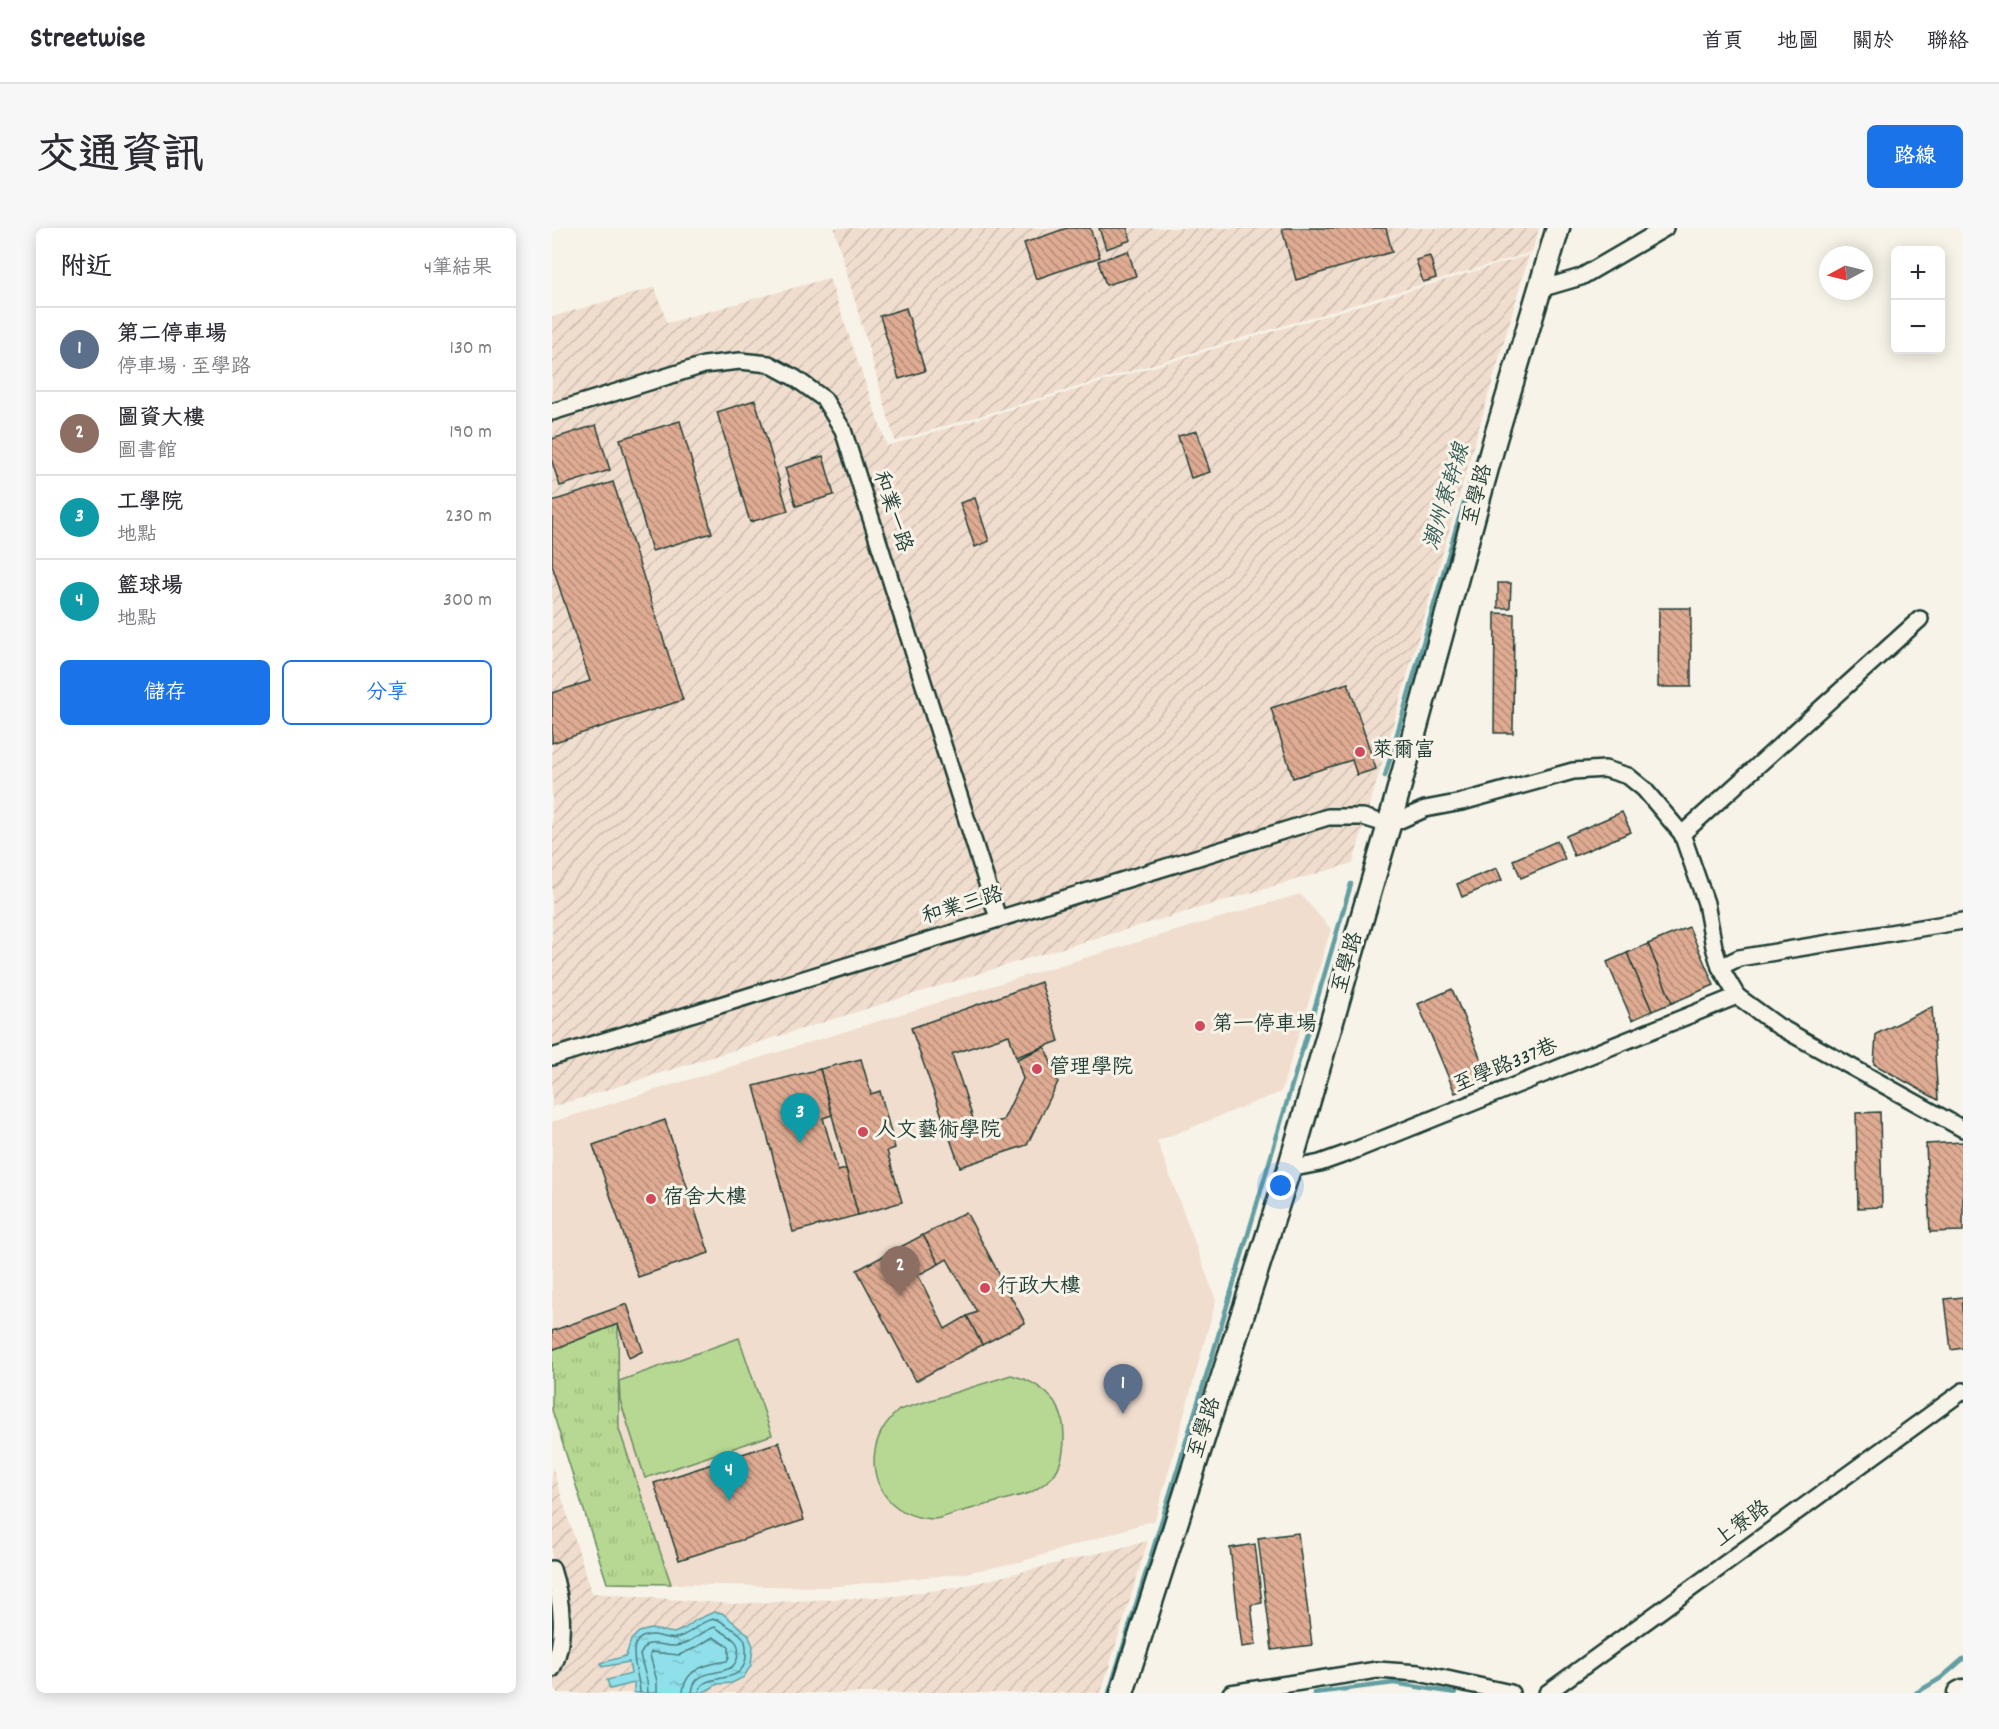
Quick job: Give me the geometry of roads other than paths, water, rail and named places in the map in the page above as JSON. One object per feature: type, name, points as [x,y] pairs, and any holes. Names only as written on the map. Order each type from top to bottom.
[{"type":"street","name":"至學路","points":[[1122,1693],[1289,1169],[1389,825],[1495,439],[1558,228]]},
{"type":"street","points":[[1540,289],[1581,278],[1665,228]]},
{"type":"street","name":"和業一路","points":[[552,412],[704,365],[740,361],[769,364],[795,378],[824,399],[843,430],[998,918]]},
{"type":"street","points":[[1682,834],[1920,619]]},
{"type":"street","points":[[1389,825],[1425,808],[1462,801],[1573,771],[1605,769],[1628,776],[1644,789],[1682,834],[1707,903],[1714,947],[1720,967],[1737,996],[1778,1026],[1963,1129]]},
{"type":"street","name":"和業三路","points":[[552,1057],[1328,817],[1363,817],[1389,825]]},
{"type":"street","points":[[1720,967],[1739,958],[1963,921]]},
{"type":"street","name":"至學路337巷","points":[[1289,1169],[1348,1153],[1737,996]]},
{"type":"street","name":"上寮路","points":[[1547,1693],[1963,1391]]},
{"type":"street","points":[[552,1569],[558,1589],[562,1625],[556,1661],[552,1669]]},
{"type":"street","points":[[1231,1693],[1377,1670],[1419,1673],[1511,1693]]},
{"type":"water","points":[[714,1612],[722,1613],[748,1634],[753,1646],[751,1665],[744,1677],[732,1683],[718,1684],[702,1693],[634,1693],[634,1683],[610,1689],[607,1680],[631,1674],[629,1662],[602,1667],[601,1663],[626,1656],[631,1640],[639,1632],[651,1629],[674,1633]]},
{"type":"waterway","name":"潮州寮幹線","points":[[1385,776],[1480,451]]},
{"type":"waterway","points":[[1109,1693],[1214,1350],[1351,884]]},
{"type":"waterway","points":[[1916,1693],[1941,1678],[1963,1659]]},
{"type":"waterway","points":[[1314,1693],[1394,1683],[1455,1693]]},
{"type":"place","name":"萊爾富","points":[[1360,752]]},
{"type":"place","name":"第一停車場","points":[[1200,1026]]},
{"type":"place","name":"管理學院","points":[[1037,1069]]},
{"type":"place","name":"人文藝術學院","points":[[863,1132]]},
{"type":"place","name":"工學院","points":[[800,1143]]},
{"type":"place","name":"宿舍大樓","points":[[651,1199]]},
{"type":"place","name":"行政大樓","points":[[985,1288]]},
{"type":"place","name":"圖資大樓","points":[[900,1296]]},
{"type":"place","name":"第二停車場","points":[[1123,1414]]},
{"type":"place","name":"籃球場","points":[[729,1501]]}]
